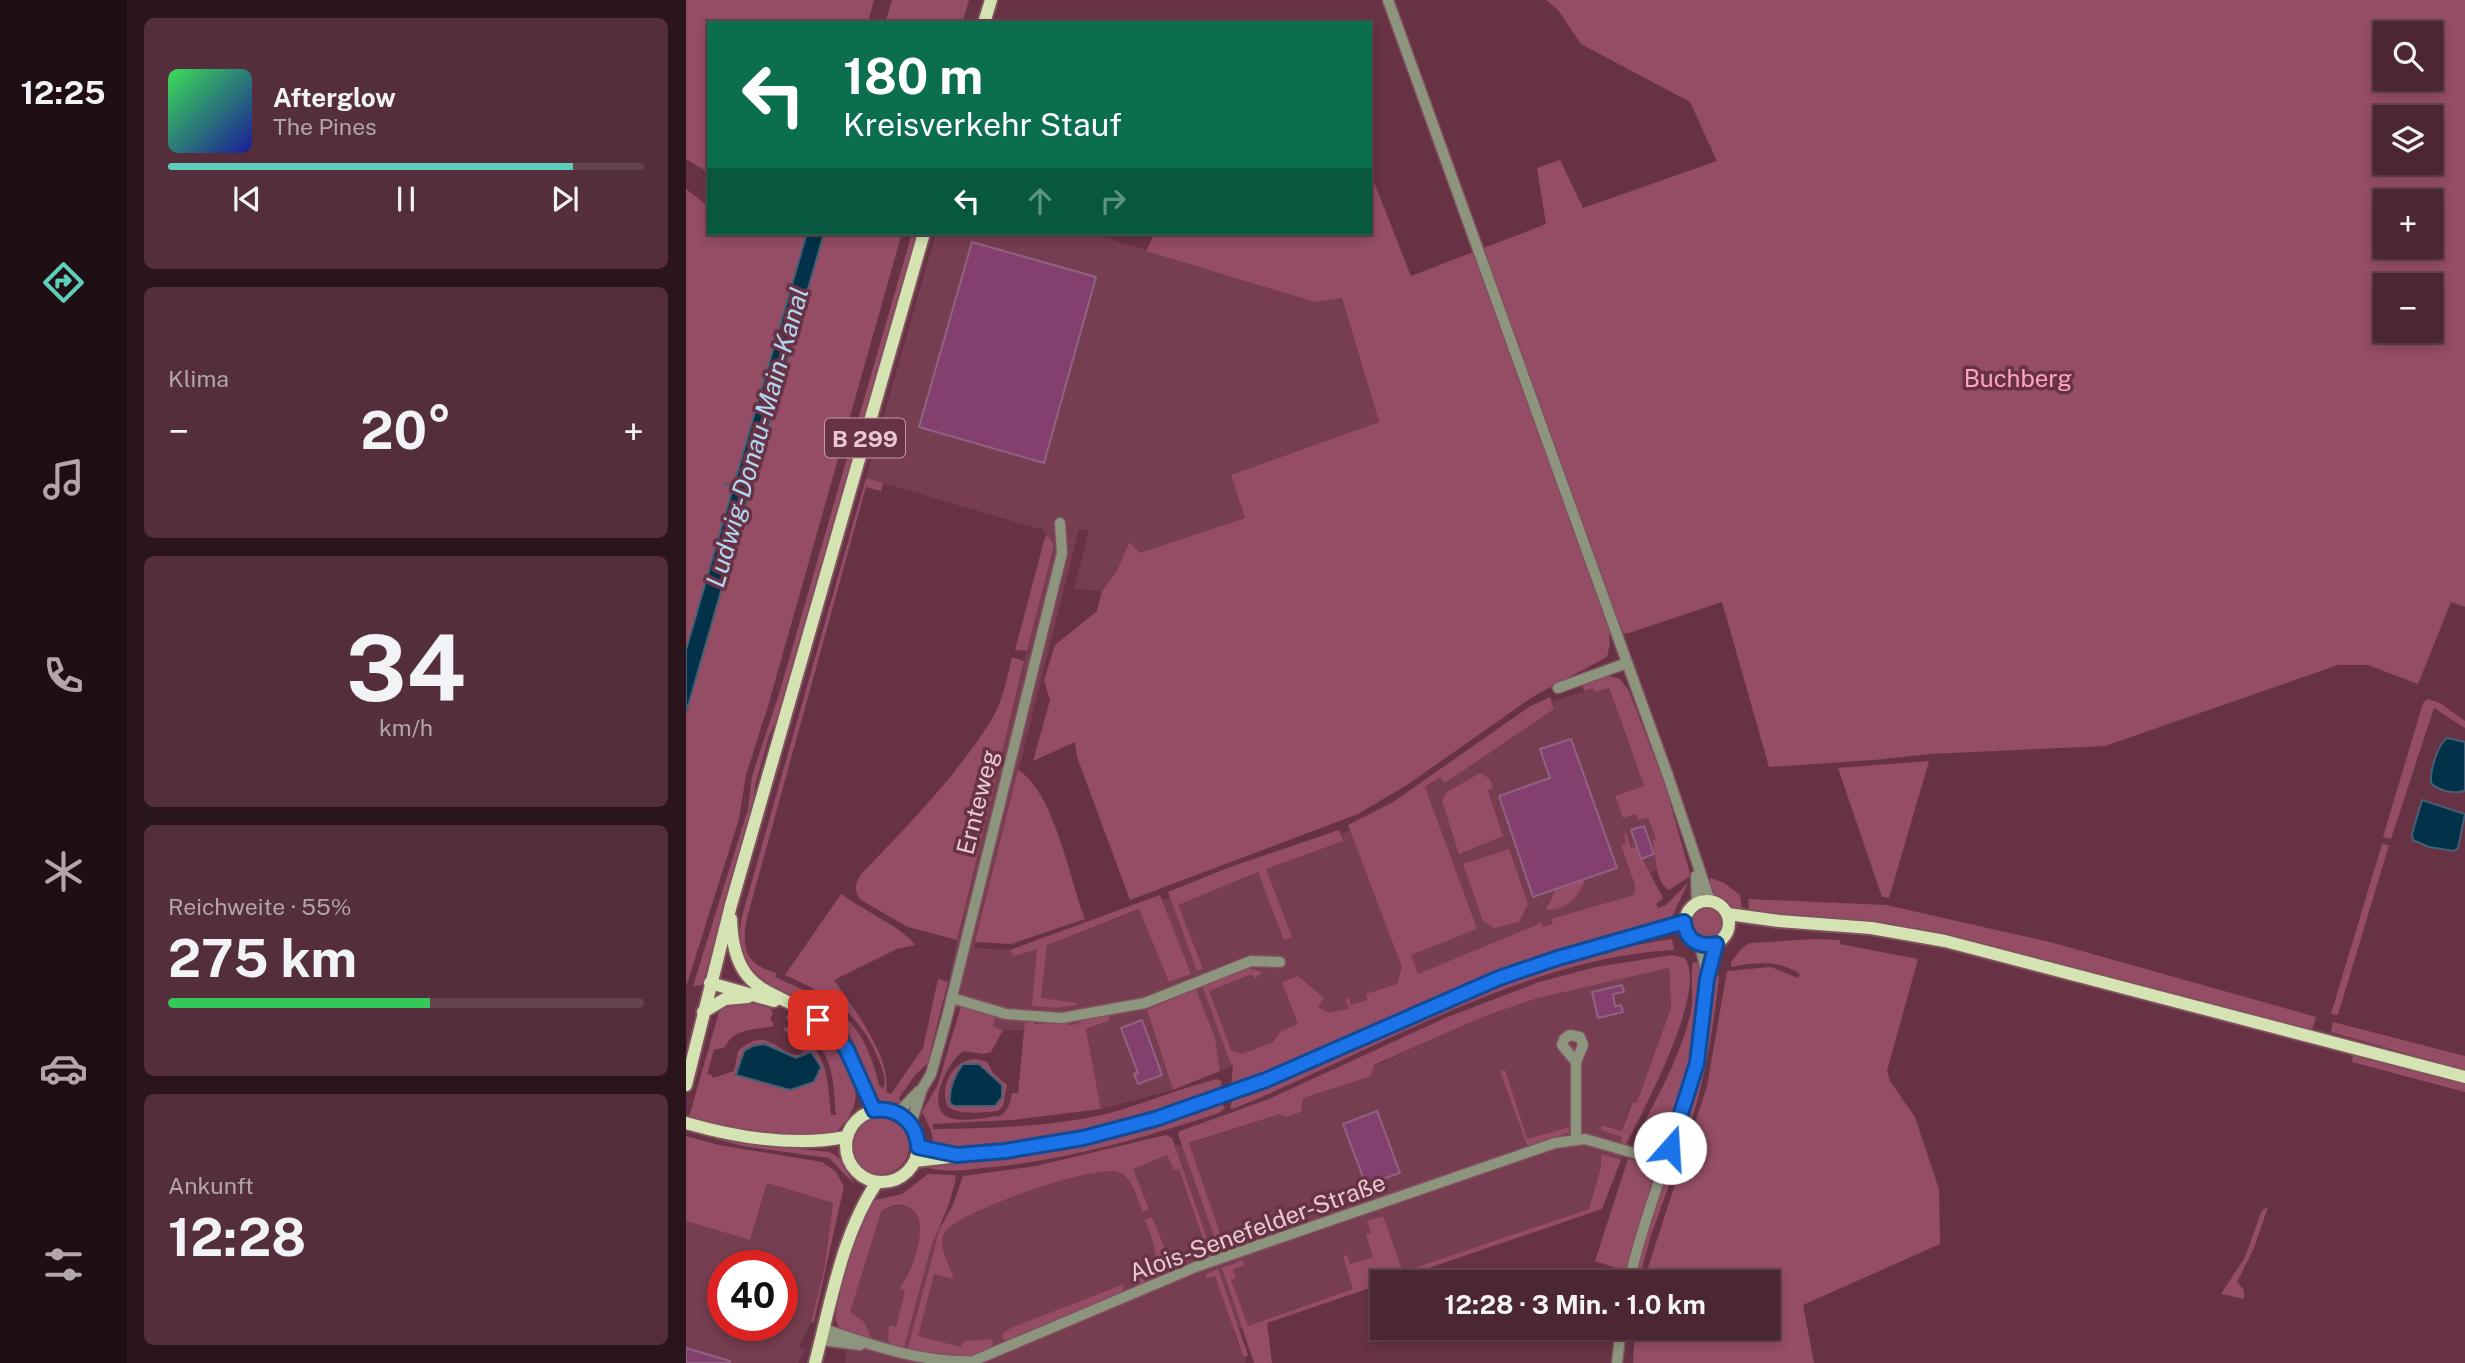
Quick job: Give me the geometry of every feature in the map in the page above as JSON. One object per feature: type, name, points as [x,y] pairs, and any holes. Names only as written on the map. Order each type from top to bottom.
[{"type":"main road","points":[[985,21],[991,0]]},
{"type":"main road","name":"B 299","points":[[686,1085],[731,905],[923,235]]},
{"type":"main road","points":[[1704,902],[1720,905],[1727,914],[1729,928],[1716,944],[1700,944],[1689,936],[1684,922],[1687,912],[1704,902]]},
{"type":"main road","name":"B 299","points":[[731,905],[733,941],[743,969],[765,991],[798,1009]]},
{"type":"main road","points":[[1727,914],[1871,928],[1958,944],[2465,1077]]},
{"type":"main road","points":[[1729,928],[1779,921]]},
{"type":"main road","points":[[915,1161],[1066,1141],[1155,1119],[1266,1080],[1510,974],[1684,922]]},
{"type":"main road","points":[[1646,935],[1689,936]]},
{"type":"main road","points":[[710,983],[798,1009],[824,1024],[851,1056],[869,1112]]},
{"type":"main road","points":[[703,1012],[715,1003],[730,998],[766,999]]},
{"type":"main road","points":[[869,1112],[898,1113],[911,1124],[918,1147],[915,1161],[900,1177],[877,1182],[861,1176],[846,1153],[846,1137],[851,1126],[869,1112]]},
{"type":"main road","points":[[686,1123],[759,1139],[800,1142],[846,1153]]},
{"type":"main road","points":[[800,1142],[846,1137]]},
{"type":"main road","points":[[918,1147],[957,1155]]},
{"type":"main road","points":[[815,1363],[859,1210],[861,1176]]},
{"type":"main road","points":[[859,1210],[877,1182]]},
{"type":"street","points":[[1388,0],[1627,663],[1694,857],[1704,902]]},
{"type":"street","name":"Ernteweg","points":[[911,1124],[922,1089],[934,1065],[952,998],[986,849],[1062,553],[1060,523]]},
{"type":"street","points":[[1558,688],[1627,663]]},
{"type":"street","points":[[1700,944],[1707,979]]},
{"type":"street","points":[[1632,1270],[1697,1063],[1707,979],[1716,944]]},
{"type":"street","points":[[952,998],[1006,1014],[1062,1018],[1133,1006],[1251,961],[1280,962]]},
{"type":"street","points":[[1576,1062],[1576,1139]]},
{"type":"street","name":"Ernteweg","points":[[898,1113],[922,1089]]},
{"type":"street","name":"Alois-Senefelder-Straße","points":[[823,1335],[928,1360],[956,1363],[995,1354],[1198,1266],[1525,1153],[1576,1139],[1592,1141],[1665,1163]]},
{"type":"street","points":[[1617,1363],[1620,1340]]},
{"type":"shaded area","points":[[935,235],[1097,235],[1315,302],[1342,298],[1379,422],[1232,475],[1245,518],[1140,554],[1129,542],[1117,571],[1102,591],[1074,589],[1089,530],[1079,529],[974,948],[1010,950],[1014,956],[1144,908],[1173,980],[1190,974],[1162,900],[1382,818],[1488,744],[1554,709],[1552,702],[1593,688],[1608,687],[1644,786],[1616,796],[1636,814],[1648,817],[1656,839],[1652,840],[1657,854],[1657,870],[1637,878],[1645,901],[1409,983],[1220,1071],[1215,1038],[1147,1010],[1173,1090],[1101,1109],[1086,1029],[1108,1021],[1068,1025],[1064,1022],[1051,1022],[1046,1026],[1025,1020],[1024,1031],[1003,1030],[993,1027],[995,1018],[944,1005],[966,898],[1053,545],[1040,525],[1039,529],[866,478]]},
{"type":"shaded area","points":[[1669,968],[1671,1008],[1637,1102],[1631,1103],[1622,1131],[1603,1125],[1601,1130],[1622,1137],[1620,1143],[1626,1145],[1621,1160],[1601,1154],[1601,1167],[1589,1209],[1411,1270],[1370,1270],[1370,1284],[1233,1331],[1246,1363],[845,1363],[850,1312],[876,1220],[888,1206],[908,1206],[915,1211],[921,1227],[942,1228],[984,1187],[1174,1145],[1182,1146],[1280,1114],[1286,1117],[1301,1112],[1303,1098],[1485,1016],[1538,998]]},
{"type":"shaded area","points":[[767,1183],[833,1203],[824,1270],[811,1322],[799,1348],[805,1350],[798,1363],[686,1363],[686,1221],[750,1240]]},
{"type":"green space","points":[[686,0],[874,0],[869,21],[707,21],[707,172],[686,159]]},
{"type":"green space","points":[[892,0],[969,0],[963,21],[886,21]]},
{"type":"green space","name":"Buchberg","points":[[1546,0],[2465,0],[2465,607],[2451,602],[2418,684],[2368,665],[2338,665],[2105,746],[1930,754],[1769,767],[1722,602],[1629,633],[1609,635],[1607,657],[1534,696],[1407,785],[1358,814],[1130,900],[1077,757],[1075,742],[1033,761],[1050,700],[1044,680],[1055,645],[1097,611],[1102,591],[1117,571],[1129,542],[1140,553],[1245,518],[1231,475],[1379,422],[1342,298],[1315,302],[1146,251],[1154,235],[1372,235],[1372,177],[1411,276],[1546,224],[1537,168],[1560,160],[1583,208],[1717,161],[1690,102],[1581,44],[1558,10]]},
{"type":"green space","points":[[686,189],[707,205],[707,235],[806,235],[686,650]]},
{"type":"green space","points":[[823,235],[901,235],[746,775],[739,819],[686,987],[686,713]]},
{"type":"green space","points":[[911,235],[917,235],[785,701],[769,736],[755,786],[752,814],[702,985],[693,986],[748,809],[752,776],[779,694]]},
{"type":"green space","points":[[866,478],[883,483],[881,491],[866,487],[747,918],[745,946],[752,960],[758,965],[777,973],[775,977],[830,1005],[844,1016],[864,1043],[879,1085],[883,1089],[885,1079],[880,1063],[864,1031],[854,1019],[830,999],[785,975],[841,894],[910,939],[915,945],[897,949],[834,980],[877,1049],[886,1078],[886,1092],[891,1094],[923,1048],[938,979],[948,982],[927,1064],[915,1075],[899,1098],[901,1103],[886,1104],[877,1099],[855,1046],[845,1030],[829,1015],[758,976],[747,962],[741,942],[742,916]]},
{"type":"green space","points":[[1048,536],[1054,545],[1027,651],[1015,650],[1045,537]]},
{"type":"green space","points":[[1012,657],[1024,661],[957,940],[908,927],[861,900],[856,890],[858,880],[931,799],[978,740],[999,704]]},
{"type":"green space","points":[[1609,676],[1620,679],[1629,691],[1665,785],[1690,873],[1689,877],[1669,890],[1658,874],[1652,840],[1656,839],[1648,818],[1638,820],[1636,814],[1623,818],[1615,796],[1644,786],[1609,688],[1594,692],[1593,688],[1584,691],[1582,684]]},
{"type":"green space","points":[[1550,697],[1554,709],[1445,783],[1440,777],[1425,787],[1477,929],[1411,955],[1418,974],[1541,923],[1543,927],[1553,924],[1551,919],[1634,895],[1635,885],[1621,845],[1626,843],[1626,833],[1631,848],[1636,847],[1662,896],[1656,904],[1658,908],[1666,905],[1688,883],[1671,919],[1593,942],[1231,1087],[1233,1065],[1202,985],[1247,968],[1262,972],[1255,979],[1252,974],[1209,991],[1231,1050],[1242,1054],[1273,1042],[1281,1031],[1298,1024],[1282,982],[1298,976],[1324,998],[1318,1007],[1329,1013],[1349,1009],[1345,1000],[1349,998],[1351,1005],[1367,1000],[1366,994],[1397,984],[1402,967],[1348,825],[1393,802],[1529,707]]},
{"type":"green space","points":[[2428,699],[2440,703],[2465,721],[2465,728],[2434,708],[2391,839],[2383,837],[2423,703]]},
{"type":"green space","points":[[1929,761],[1889,898],[1882,897],[1838,768]]},
{"type":"green space","points":[[1018,770],[1031,781],[1051,816],[1085,919],[1011,944],[975,942]]},
{"type":"green space","points":[[1480,773],[1490,779],[1493,787],[1488,791],[1503,836],[1459,854],[1442,801],[1447,792]]},
{"type":"green space","points":[[1339,830],[1343,841],[1266,869],[1292,937],[1284,940],[1258,872],[1178,905],[1203,969],[1197,971],[1168,892],[1230,867]]},
{"type":"green space","points":[[2382,844],[2389,845],[2338,1015],[2331,1014]]},
{"type":"green space","points":[[1509,849],[1528,904],[1519,922],[1494,928],[1483,921],[1463,864]]},
{"type":"green space","points":[[1586,878],[1571,902],[1560,908],[1546,910],[1556,889]]},
{"type":"green space","points":[[1711,878],[1724,883],[1740,895],[1743,915],[1726,907],[1717,898],[1707,883]]},
{"type":"green space","points":[[1160,895],[1191,974],[1169,982],[1139,909],[1047,945],[1041,998],[1077,1005],[1058,1008],[1032,1006],[1037,949],[1014,956],[1010,950]]},
{"type":"green space","points":[[1748,899],[1886,905],[2050,942],[2316,1017],[2312,1030],[1937,932],[1883,922],[1750,914]]},
{"type":"green space","points":[[1707,908],[1718,913],[1723,924],[1718,935],[1707,940],[1696,935],[1691,924],[1696,913]]},
{"type":"green space","points":[[1672,939],[1674,950],[1622,956],[1568,968],[1515,985],[1408,1029],[1257,1099],[1232,1109],[1230,1107],[1233,1098],[1503,983],[1614,950]]},
{"type":"green space","points":[[1840,940],[1840,944],[1918,959],[1887,1071],[1890,1081],[1915,1117],[1939,1189],[1940,1244],[1803,1305],[1814,1363],[1633,1363],[1634,1340],[1780,1340],[1780,1270],[1647,1270],[1707,1086],[1727,971],[1771,967],[1798,978],[1800,974],[1775,964],[1758,963],[1731,967],[1731,962],[1741,949],[1750,943]]},
{"type":"green space","points":[[1672,955],[1685,958],[1690,974],[1688,997],[1670,1051],[1626,1145],[1620,1144],[1622,1137],[1601,1130],[1602,1125],[1622,1131],[1632,1103],[1637,1102],[1671,1008],[1669,968],[1538,998],[1485,1016],[1374,1065],[1371,1076],[1303,1098],[1301,1112],[1286,1117],[1280,1114],[1189,1143],[1226,1251],[1220,1253],[1178,1134],[1180,1131],[1269,1099],[1445,1018],[1539,982],[1596,967]]},
{"type":"green space","points":[[1693,962],[1702,964],[1700,1004],[1693,1058],[1680,1109],[1662,1142],[1648,1149],[1632,1147],[1681,1046],[1692,1005]]},
{"type":"green space","points":[[1716,971],[1719,977],[1705,1069],[1694,1114],[1675,1160],[1673,1156],[1703,1052]]},
{"type":"green space","points":[[1196,989],[1215,1038],[1220,1071],[1173,1090],[1147,1010]]},
{"type":"green space","points":[[751,1003],[770,1008],[773,1014],[770,1018],[774,1026],[740,1033],[725,1047],[714,1050],[707,1075],[711,1074],[713,1078],[734,1071],[738,1051],[757,1040],[765,1040],[793,1054],[801,1055],[805,1047],[785,1031],[783,1028],[786,1027],[800,1034],[818,1052],[826,1075],[831,1115],[836,1115],[833,1082],[827,1059],[813,1040],[786,1019],[786,1015],[819,1035],[834,1049],[854,1080],[855,1098],[850,1115],[836,1132],[783,1135],[689,1117],[719,1012],[728,1004]],"holes":[[[774,1047],[791,1057],[800,1058],[736,1075],[744,1051]]]},
{"type":"green space","points":[[961,1006],[1003,1017],[1006,1021],[995,1018],[993,1026],[1003,1030],[991,1052],[983,1054],[964,1051],[946,1072],[938,1102],[940,1110],[946,1116],[958,1120],[972,1119],[1000,1116],[1005,1111],[1012,1093],[1018,1093],[1025,1020],[1033,1020],[1035,1024],[1064,1022],[1069,1025],[1078,1024],[1082,1019],[1105,1015],[1110,1017],[1108,1021],[1086,1029],[1101,1109],[1011,1120],[933,1124],[933,1129],[1044,1124],[1088,1118],[1217,1079],[1221,1081],[1222,1089],[1218,1093],[1182,1102],[1139,1119],[1053,1138],[986,1148],[934,1145],[931,1130],[922,1112],[938,1084]]},
{"type":"green space","points":[[2333,1022],[2465,1056],[2465,1070],[2331,1032]]},
{"type":"green space","points":[[2353,1054],[2465,1084],[2465,1092],[2352,1062]]},
{"type":"green space","points":[[976,1059],[987,1062],[993,1073],[1007,1085],[1003,1106],[998,1111],[965,1112],[947,1106],[945,1090],[950,1075],[961,1064]]},
{"type":"green space","points":[[1505,1070],[1527,1139],[1570,1127],[1569,1132],[1534,1146],[1527,1145],[1500,1071]]},
{"type":"green space","points":[[1221,1103],[1225,1108],[1219,1113],[1132,1140],[1073,1154],[970,1170],[929,1168],[930,1164],[1005,1155],[1113,1135]]},
{"type":"green space","points":[[876,1118],[886,1118],[901,1126],[907,1135],[907,1157],[901,1166],[886,1174],[876,1174],[858,1162],[853,1151],[853,1141],[865,1123]]},
{"type":"green space","points":[[1166,1135],[1172,1138],[1213,1256],[1199,1256],[1197,1250],[1206,1247],[1179,1169],[1174,1170],[1167,1155],[1133,1169],[1149,1209],[1143,1212],[1131,1183],[1118,1172],[1104,1171],[1056,1182],[973,1213],[954,1224],[942,1238],[943,1250],[954,1279],[934,1274],[918,1336],[961,1347],[964,1341],[992,1339],[993,1345],[986,1351],[965,1356],[940,1356],[907,1351],[940,1228],[953,1205],[963,1176],[1036,1166]]},
{"type":"green space","points":[[686,1136],[719,1145],[822,1162],[835,1171],[844,1186],[814,1322],[811,1322],[824,1270],[833,1203],[767,1183],[750,1240],[686,1221]]},
{"type":"green space","points":[[706,1136],[747,1144],[830,1152],[839,1158],[855,1185],[829,1158],[743,1146]]},
{"type":"green space","points":[[1601,1154],[1621,1160],[1602,1209],[1423,1270],[1409,1270],[1589,1209],[1601,1167]]},
{"type":"green space","points":[[1628,1159],[1642,1163],[1650,1170],[1652,1179],[1628,1270],[1619,1270],[1595,1261]]},
{"type":"green space","points":[[1668,1169],[1675,1169],[1642,1270],[1637,1270]]},
{"type":"green space","points":[[928,1174],[954,1175],[956,1178],[949,1204],[932,1244],[904,1347],[893,1347],[888,1340],[889,1325],[896,1327],[905,1291],[900,1288],[915,1257],[920,1232],[915,1211],[906,1206],[893,1206],[881,1212],[850,1312],[864,1322],[872,1339],[842,1330],[836,1318],[840,1289],[871,1201],[902,1194]]},
{"type":"green space","points":[[2268,1207],[2254,1248],[2237,1282],[2244,1290],[2244,1299],[2221,1294],[2245,1257],[2262,1210]]},
{"type":"green space","points":[[1383,1216],[1402,1270],[1370,1270],[1370,1288],[1267,1323],[1272,1363],[1254,1363],[1222,1268],[1243,1260],[1244,1265],[1233,1269],[1236,1278],[1231,1280],[1248,1326],[1353,1289],[1343,1256],[1347,1255],[1350,1264],[1373,1257],[1366,1235],[1371,1233],[1367,1221]]},
{"type":"green space","points":[[1152,1217],[1171,1264],[1185,1258],[1189,1261],[1154,1278],[1155,1281],[1141,1284],[1133,1278],[1143,1273],[1154,1261],[1154,1247],[1145,1220]]},
{"type":"green space","points":[[1218,1269],[1248,1355],[1244,1358],[1215,1276],[1207,1278],[1206,1274]]},
{"type":"green space","points":[[1124,1284],[1122,1292],[1115,1298],[1083,1308],[1066,1319],[1008,1342],[1003,1339],[1003,1333],[1011,1328]]},
{"type":"water","name":"Ludwig-Donau-Main-Kanal","points":[[806,235],[823,235],[686,713],[686,650]]},
{"type":"water","points":[[2447,738],[2465,742],[2464,791],[2446,791],[2431,783],[2435,759]]},
{"type":"water","points":[[2422,800],[2465,814],[2458,848],[2454,851],[2429,847],[2413,840],[2412,834]]},
{"type":"water","points":[[765,1044],[796,1058],[811,1052],[821,1067],[814,1082],[790,1090],[736,1075],[744,1051]]},
{"type":"water","points":[[963,1064],[979,1064],[1002,1085],[1002,1097],[995,1106],[954,1106],[950,1103],[953,1082]]},
{"type":"building","points":[[972,242],[1096,277],[1044,463],[919,427]]},
{"type":"building","points":[[1571,739],[1617,868],[1533,897],[1499,796],[1550,778],[1540,749]]},
{"type":"building","points":[[1644,826],[1654,854],[1641,859],[1631,830]]},
{"type":"building","points":[[1622,985],[1624,992],[1613,994],[1615,1006],[1621,1005],[1623,1012],[1598,1018],[1592,992]]},
{"type":"building","points":[[1142,1020],[1162,1075],[1138,1084],[1134,1074],[1138,1073],[1121,1028]]},
{"type":"building","points":[[1377,1111],[1400,1173],[1366,1185],[1343,1124]]},
{"type":"building","points":[[686,1348],[730,1361],[730,1363],[686,1363]]},
{"type":"waterway","name":"Ludwig-Donau-Main-Kanal","points":[[725,484],[735,487]]},
{"type":"route","points":[[818,1020],[836,1035],[846,1048],[874,1110],[898,1113],[905,1118],[917,1136],[918,1147],[957,1155],[1005,1151],[1100,1134],[1186,1109],[1266,1080],[1499,978],[1684,922],[1685,930],[1694,941],[1704,945],[1716,944],[1707,979],[1706,1009],[1697,1063],[1670,1148]]}]
